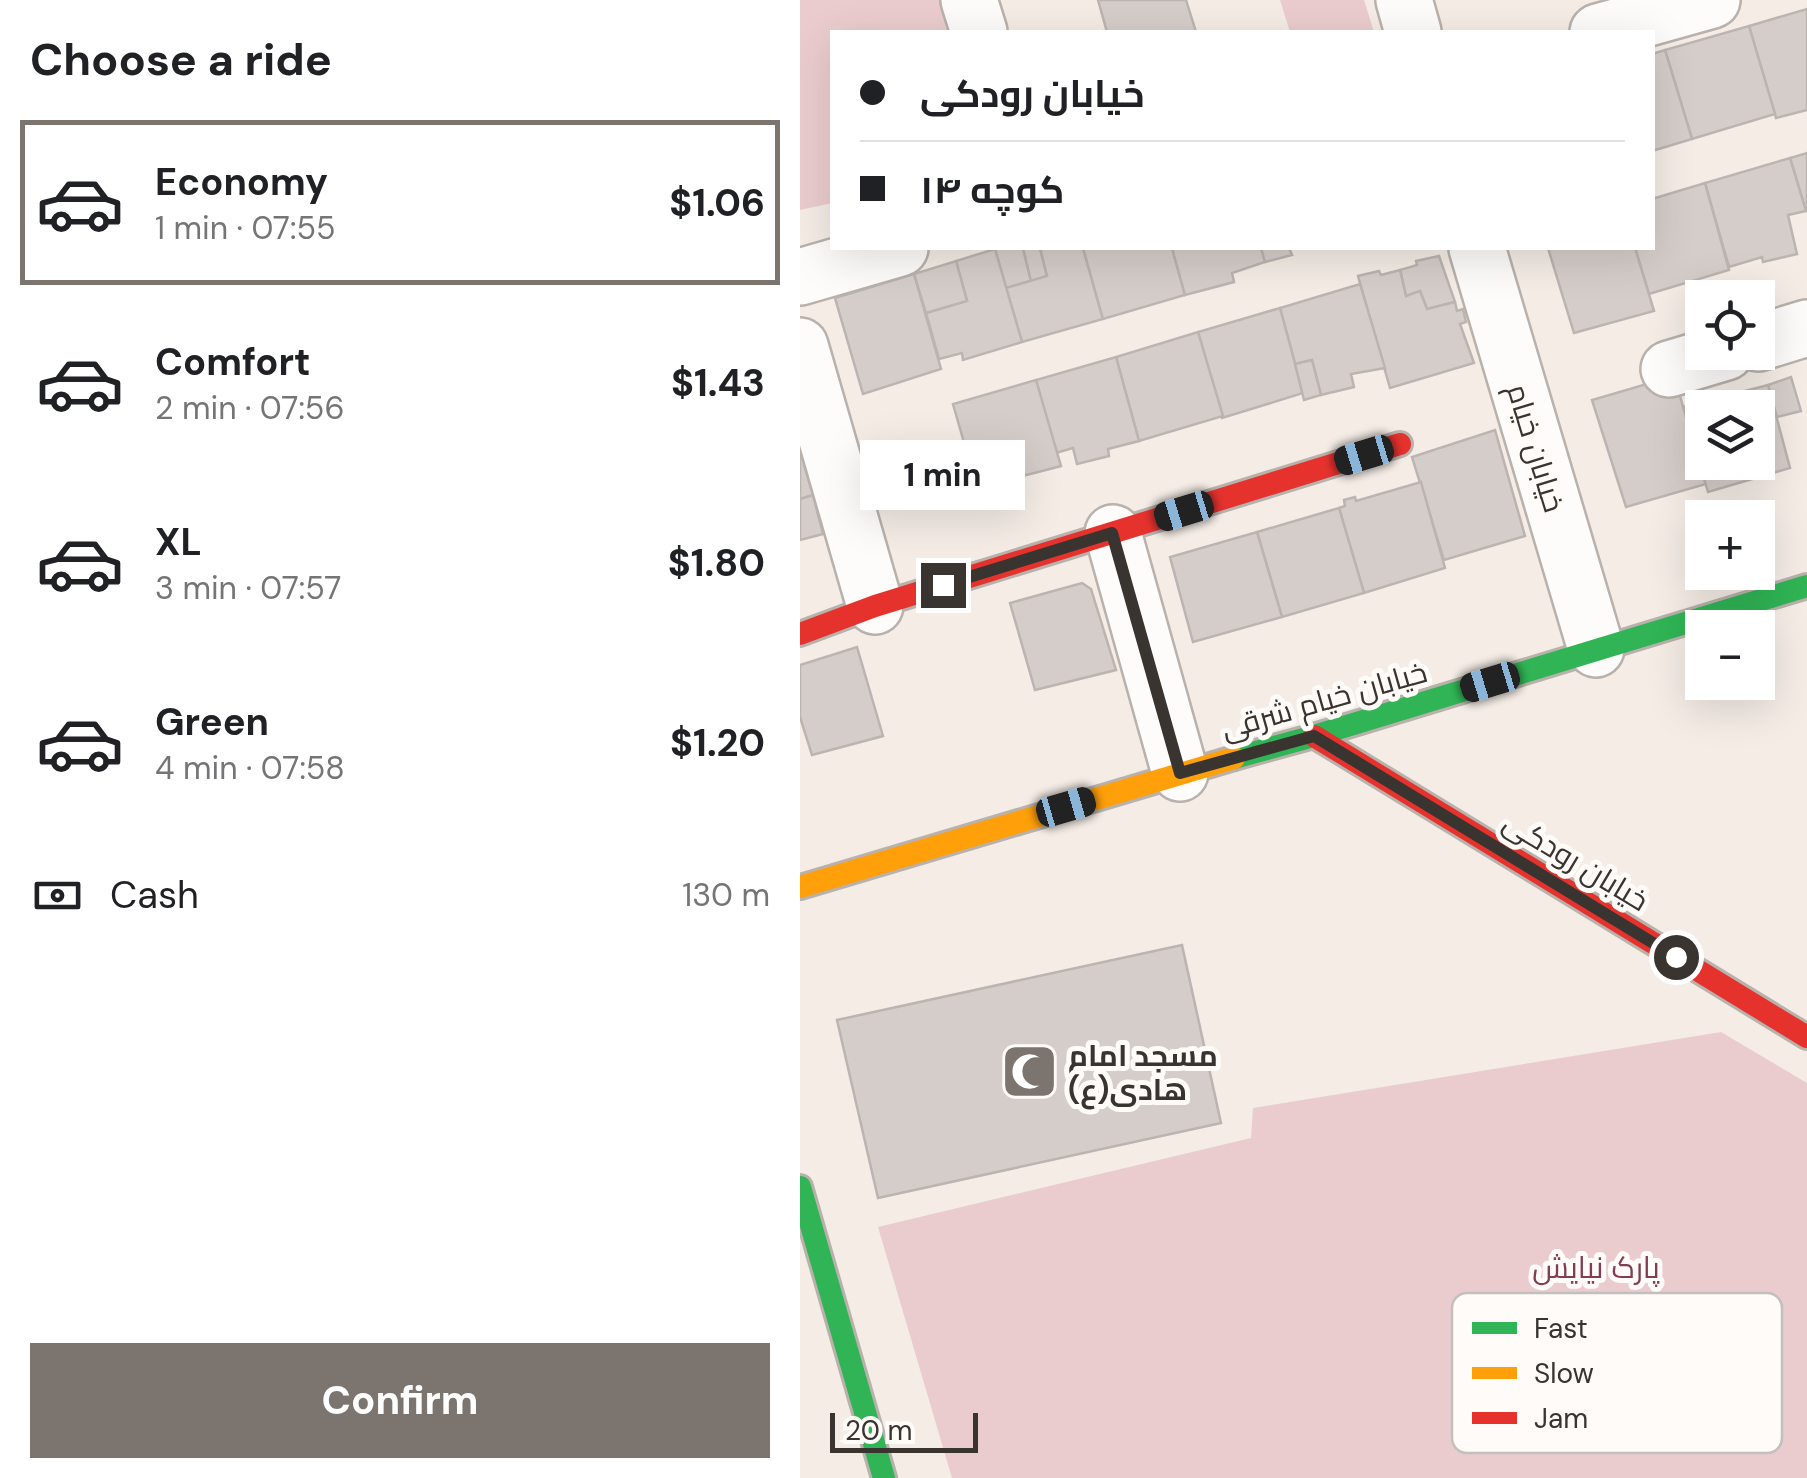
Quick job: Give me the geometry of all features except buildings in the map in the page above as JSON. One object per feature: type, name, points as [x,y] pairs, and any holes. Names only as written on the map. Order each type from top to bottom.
[{"type":"street","points":[[969,0],[978,30]]},
{"type":"street","points":[[1404,0],[1412,30]]},
{"type":"street","points":[[1605,30],[1712,0]]},
{"type":"street","points":[[800,278],[893,250]]},
{"type":"street","name":"خیابان خیام","points":[[1478,250],[1596,649]]},
{"type":"street","points":[[1775,338],[1807,328]]},
{"type":"street","points":[[800,346],[875,606]]},
{"type":"street","points":[[1669,370],[1685,365]]},
{"type":"street","points":[[800,634],[875,606],[1400,444]]},
{"type":"street","points":[[1112,533],[1180,773]]},
{"type":"street","name":"خیابان خیام شرقی","points":[[800,887],[1807,586]]},
{"type":"street","name":"خیابان رودکی","points":[[1314,736],[1807,1037]]},
{"type":"street","points":[[800,1187],[884,1478]]},
{"type":"green space","points":[[800,0],[940,0],[949,30],[830,30],[830,203],[800,210]]},
{"type":"green space","points":[[1280,0],[1364,0],[1373,30],[1289,30]]},
{"type":"green space","name":"پارک نیایش","points":[[1721,1032],[1807,1083],[1807,1478],[952,1478],[878,1227],[1251,1138],[1253,1108]]},
{"type":"traffic: fast","points":[[1234,758],[1807,586]]},
{"type":"traffic: fast","points":[[800,1187],[884,1478]]},
{"type":"traffic: slow","points":[[800,887],[1234,758]]},
{"type":"traffic: jam","points":[[800,634],[875,606],[1400,444]]},
{"type":"traffic: jam","points":[[1314,736],[1807,1037]]},
{"type":"place","name":"مسجد امام هادی(ع)","points":[[1029,1072]]},
{"type":"route","points":[[943,585],[1112,533],[1180,773],[1314,736],[1676,957]]}]
